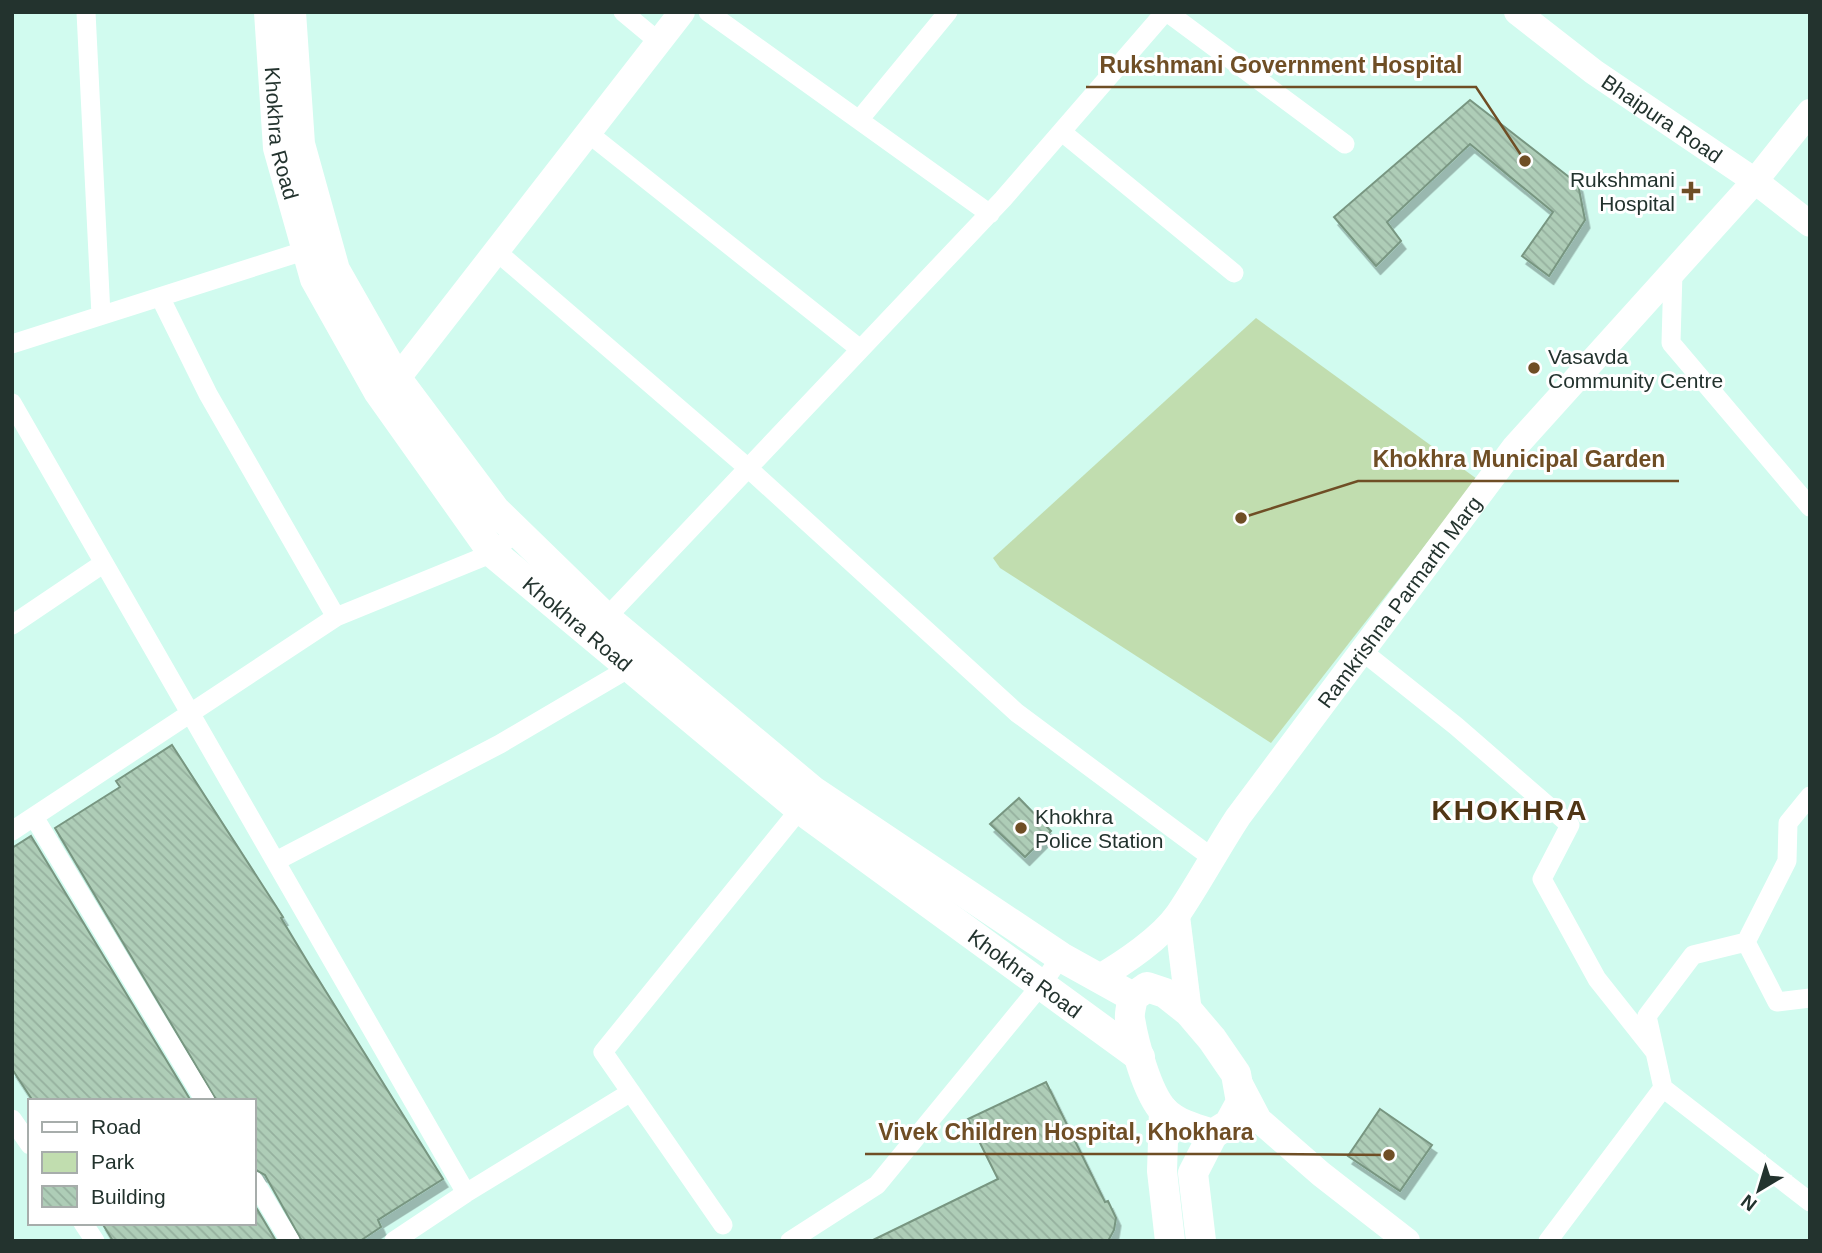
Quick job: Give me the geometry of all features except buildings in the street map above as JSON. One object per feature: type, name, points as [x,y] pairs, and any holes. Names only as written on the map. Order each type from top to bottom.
[{"type":"main road","name":"Khokhra Road","points":[[274,13],[278,148],[315,279],[378,391],[493,552],[800,809],[1140,1057]]},
{"type":"main road","name":"Khokhra Road","points":[[274,13],[300,144],[335,270],[397,379],[495,510],[606,618],[813,791],[1061,957],[1133,997]]},
{"type":"main road","points":[[1201,1241],[1194,1172],[1241,1102],[1236,1074],[1189,1012],[1165,993],[1147,987],[1133,997],[1130,1016],[1151,1089],[1164,1111],[1188,1127],[1221,1129]]},
{"type":"main road","points":[[1163,1238],[1164,1111]]},
{"type":"street","points":[[86,12],[101,316]]},
{"type":"street","points":[[622,12],[659,42]]},
{"type":"street","points":[[397,379],[681,12]]},
{"type":"street","points":[[708,12],[990,214]]},
{"type":"street","points":[[859,120],[948,12]]},
{"type":"street","points":[[606,618],[990,214],[1166,12],[1345,144]]},
{"type":"street","name":"Bhaipura Road","points":[[1517,12],[1594,72],[1755,181],[1810,224]]},
{"type":"street","name":"Ramkrishna Parmarth Marg","points":[[1098,978],[1131,958],[1177,916],[1211,857],[1514,448],[1755,181],[1810,112]]},
{"type":"street","points":[[1062,132],[1234,274]]},
{"type":"street","points":[[588,133],[860,349]]},
{"type":"street","points":[[12,344],[306,250]]},
{"type":"street","points":[[496,251],[748,468],[1017,713],[1211,857]]},
{"type":"street","points":[[1673,272],[1671,344],[1810,507]]},
{"type":"street","points":[[160,297],[208,394],[337,617]]},
{"type":"street","points":[[12,403],[466,1193]]},
{"type":"street","points":[[12,831],[337,617],[493,552],[516,531]]},
{"type":"street","points":[[12,625],[104,563]]},
{"type":"street","points":[[1362,652],[1456,726],[1570,825],[1542,879],[1597,979],[1655,1052]]},
{"type":"street","points":[[276,862],[500,744],[631,667]]},
{"type":"street","points":[[1810,796],[1788,823],[1787,861],[1746,942],[1693,955],[1647,1016],[1663,1088],[1810,1202]]},
{"type":"street","points":[[723,1225],[603,1052],[800,809]]},
{"type":"street","points":[[34,817],[204,1099]]},
{"type":"street","points":[[1177,916],[1189,1012]]},
{"type":"street","points":[[1746,942],[1777,1002],[1810,998]]},
{"type":"street","points":[[790,1241],[877,1185],[1061,957]]},
{"type":"street","points":[[1236,1074],[1259,1120],[1321,1174],[1407,1241]]},
{"type":"street","points":[[1548,1241],[1663,1088]]},
{"type":"street","points":[[394,1241],[466,1193],[631,1092]]},
{"type":"street","points":[[12,1119],[28,1141]]},
{"type":"street","points":[[1221,1129],[1321,1174]]},
{"type":"street","points":[[256,1184],[290,1241]]},
{"type":"street","points":[[84,1225],[95,1241]]},
{"type":"green space","points":[[1256,318],[1477,479],[1271,743],[1000,568],[993,558]]},
{"type":"place","name":"Rukshmani Government Hospital","points":[[1525,161]]},
{"type":"place","name":"Rukshmani Hospital","points":[[1691,191]]},
{"type":"place","name":"Vasavda Community Centre","points":[[1534,368]]},
{"type":"place","name":"Khokhra Municipal Garden","points":[[1241,518]]},
{"type":"place","name":"Khokhra Police Station","points":[[1021,828]]},
{"type":"place","name":"Vivek Children Hospital, Khokhara","points":[[1389,1155]]},
{"type":"district","name":"KHOKHRA","points":[[1510,810]]}]
